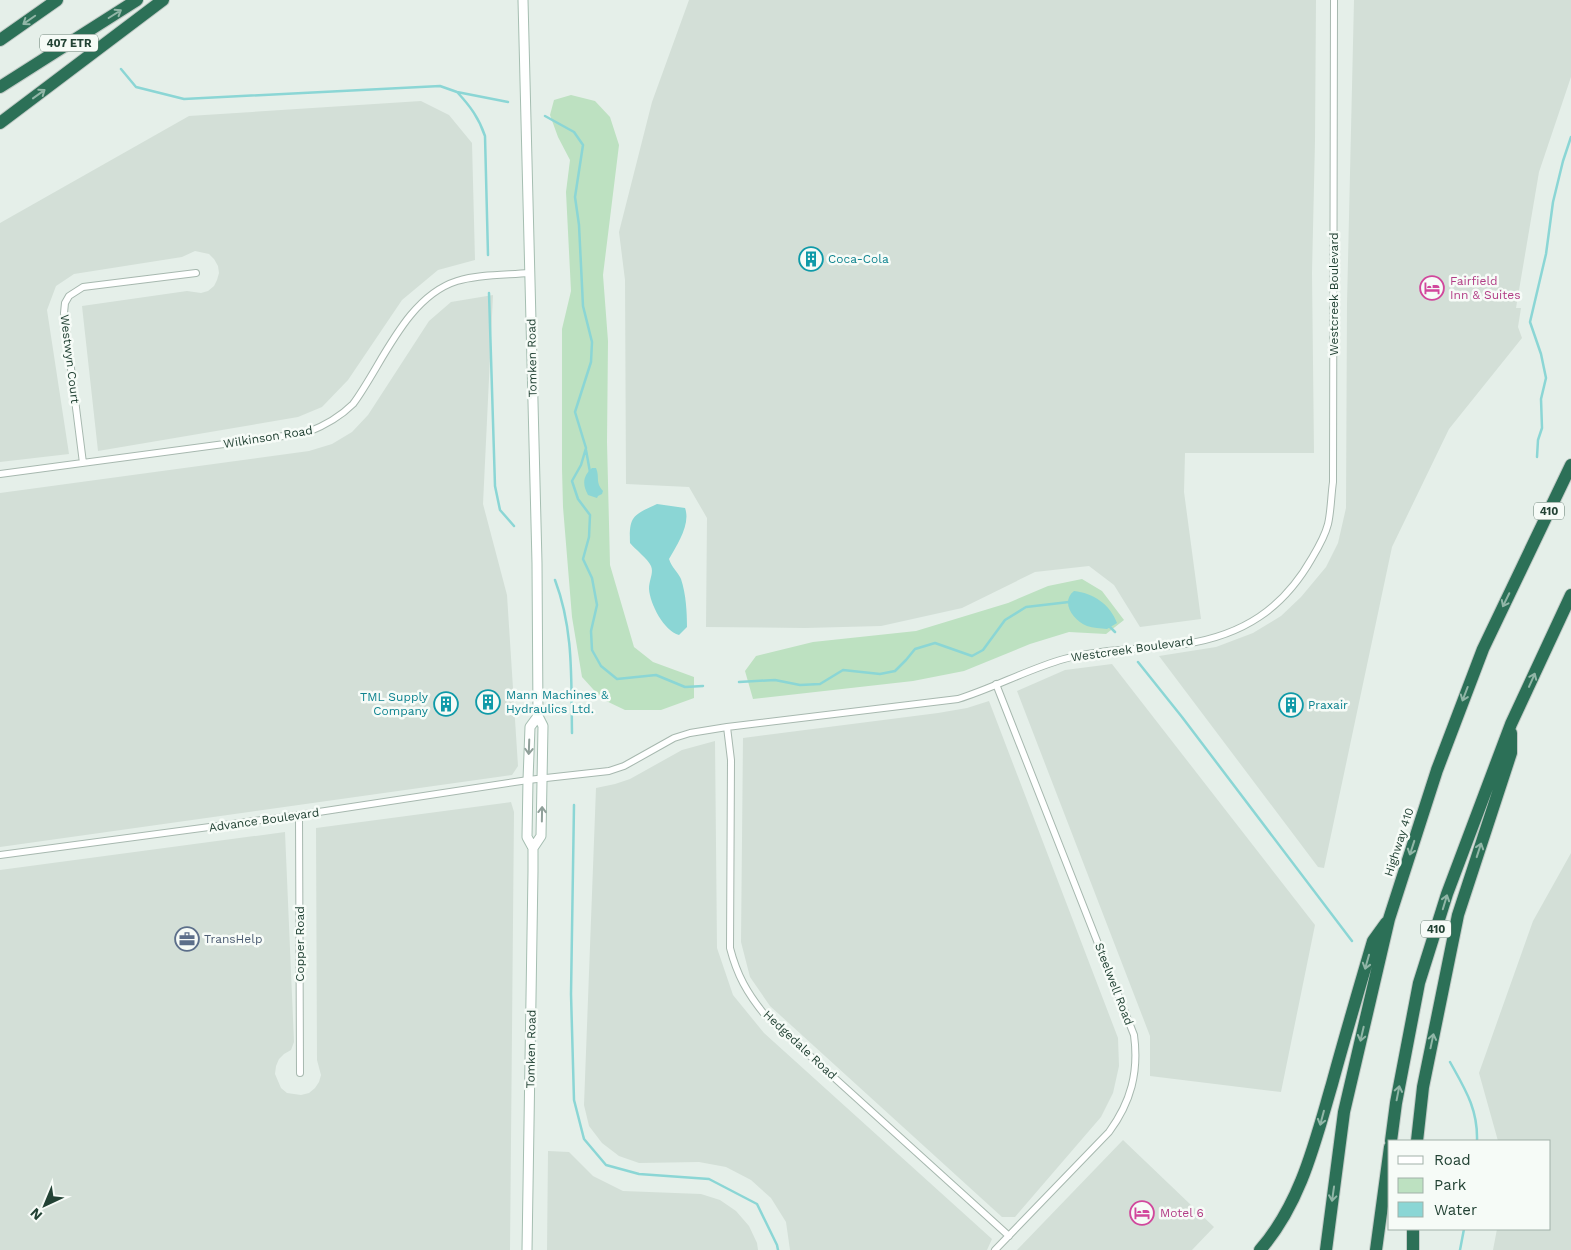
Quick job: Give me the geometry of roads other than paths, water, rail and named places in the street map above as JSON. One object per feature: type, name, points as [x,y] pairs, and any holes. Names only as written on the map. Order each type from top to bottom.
[{"type":"highway","name":"407 ETR","points":[[0,40],[58,0]]},
{"type":"highway","name":"407 ETR","points":[[0,87],[137,0]]},
{"type":"highway","points":[[0,122],[163,0]]},
{"type":"highway","name":"Highway 410","points":[[1326,1250],[1344,1112],[1389,919],[1437,770],[1483,649],[1571,465]]},
{"type":"highway","name":"410","points":[[1390,1140],[1419,983],[1447,894],[1512,724],[1571,595]]},
{"type":"highway","points":[[1417,1140],[1423,1087],[1458,915],[1511,753],[1512,724]]},
{"type":"highway","points":[[1260,1250],[1276,1229],[1301,1183],[1317,1138],[1373,941],[1389,919]]},
{"type":"highway","points":[[1376,1250],[1388,1162]]},
{"type":"highway","points":[[1413,1230],[1413,1250]]},
{"type":"main road","name":"Tomken Road","points":[[523,0],[537,563],[538,716],[544,726],[541,836],[533,848]]},
{"type":"main road","name":"Tomken Road","points":[[527,1250],[533,848],[527,837],[528,780],[530,727],[538,716]]},
{"type":"street","name":"Westcreek Boulevard","points":[[528,780],[608,771],[624,766],[674,738],[727,726],[958,699],[1064,658],[1186,644],[1226,633],[1252,622],[1272,608],[1292,589],[1319,547],[1328,524],[1333,482],[1334,0]]},
{"type":"street","name":"Westwyn Court","points":[[83,464],[65,336],[65,303],[69,296],[83,287],[196,273]]},
{"type":"street","name":"Wilkinson Road","points":[[0,474],[306,433],[319,428],[344,413],[353,404],[404,324],[429,296],[456,281],[529,273]]},
{"type":"street","name":"Steelwell Road","points":[[996,684],[1134,1035],[1136,1053],[1128,1100],[1119,1118],[996,1250]]},
{"type":"street","name":"Hedgedale Road","points":[[727,726],[731,760],[730,948],[736,969],[743,983],[765,1015],[1010,1236]]},
{"type":"street","name":"Advance Boulevard","points":[[0,855],[299,815],[528,780]]},
{"type":"street","name":"Copper Road","points":[[299,815],[300,1074]]},
{"type":"water","points":[[592,468],[596,468],[599,485],[603,491],[597,498],[588,495],[585,487],[585,477]]},
{"type":"water","points":[[657,504],[685,508],[685,527],[669,559],[681,579],[685,597],[687,627],[679,635],[663,623],[655,609],[649,589],[651,566],[630,543],[630,527],[634,518]]},
{"type":"water","points":[[1074,591],[1088,594],[1100,601],[1110,610],[1117,623],[1107,629],[1089,627],[1077,620],[1068,605],[1070,595]]},
{"type":"waterway","points":[[121,69],[136,87],[184,99],[440,86],[457,92],[508,102]]},
{"type":"waterway","points":[[458,93],[474,113],[485,136],[488,255]]},
{"type":"waterway","points":[[545,116],[574,132],[583,145],[575,197],[579,225],[583,306],[592,342],[591,362],[575,412],[586,448],[581,465],[572,481],[578,499],[590,515],[589,537],[583,559],[592,578],[597,605],[591,631],[592,650],[601,666],[617,679],[656,675],[685,687],[703,686]]},
{"type":"waterway","points":[[1537,457],[1538,440],[1542,428],[1541,399],[1546,378],[1541,354],[1530,322],[1546,254],[1553,202],[1571,137]]},
{"type":"waterway","points":[[489,293],[495,486],[500,510],[514,526]]},
{"type":"waterway","points":[[586,450],[590,472]]},
{"type":"waterway","points":[[555,580],[566,618],[571,674],[572,733]]},
{"type":"waterway","points":[[739,682],[775,680],[800,685],[820,684],[843,670],[880,674],[895,671],[915,649],[935,643],[972,656],[983,650],[1005,620],[1026,607],[1069,602]]},
{"type":"waterway","points":[[1109,626],[1115,632]]},
{"type":"waterway","points":[[1138,662],[1352,941]]},
{"type":"waterway","points":[[574,805],[571,994],[574,1100],[584,1139],[606,1165],[639,1174],[709,1179],[757,1204],[778,1250]]},
{"type":"waterway","points":[[1450,1062],[1470,1100],[1477,1130],[1477,1140]]},
{"type":"waterway","points":[[1460,1250],[1464,1230]]},
{"type":"place","name":"Coca-Cola","points":[[811,259]]},
{"type":"place","name":"Fairfield Inn & Suites","points":[[1432,288]]},
{"type":"place","name":"Mann Machines & Hydraulics Ltd.","points":[[488,702]]},
{"type":"place","name":"TML Supply Company","points":[[446,704]]},
{"type":"place","name":"Praxair","points":[[1291,705]]},
{"type":"place","name":"TransHelp","points":[[187,939]]},
{"type":"place","name":"Motel 6","points":[[1142,1213]]}]
